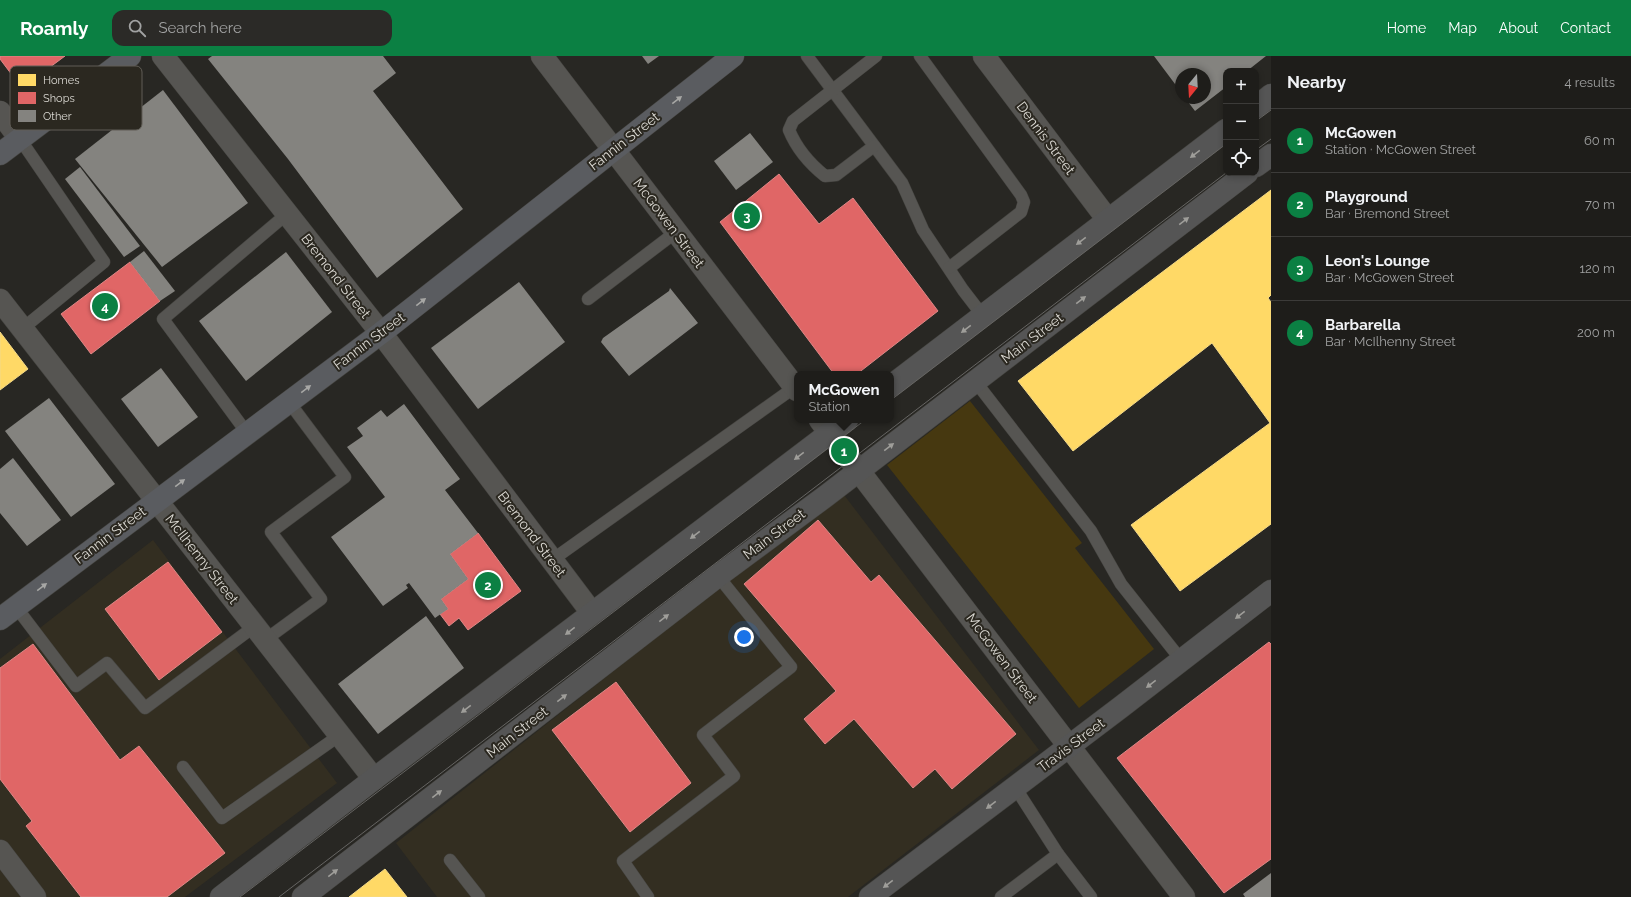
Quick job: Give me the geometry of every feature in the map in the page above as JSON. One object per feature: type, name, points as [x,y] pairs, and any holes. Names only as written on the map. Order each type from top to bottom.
[{"type":"main road","points":[[117,66],[130,56]]},
{"type":"main road","name":"Fannin Street","points":[[8,613],[156,500],[381,333],[733,56]]},
{"type":"main road","points":[[1259,105],[1271,95]]},
{"type":"main road","points":[[0,154],[32,130]]},
{"type":"main road","points":[[894,384],[1223,132]]},
{"type":"main road","points":[[1259,164],[1271,154]]},
{"type":"main road","name":"Main Street","points":[[302,897],[718,576],[1243,176]]},
{"type":"main road","points":[[221,897],[374,778],[592,613],[825,426],[836,423]]},
{"type":"main road","name":"Travis Street","points":[[870,897],[1271,591]]},
{"type":"street","name":"Bremond Street","points":[[163,56],[381,333],[592,613]]},
{"type":"street","name":"McGowen Street","points":[[542,56],[794,385]]},
{"type":"street","name":"Dennis Street","points":[[984,56],[1108,220]]},
{"type":"street","points":[[0,112],[10,126]]},
{"type":"street","points":[[13,130],[20,139]]},
{"type":"street","name":"McIlhenny Street","points":[[0,300],[374,778]]},
{"type":"street","name":"McGowen Street","points":[[825,426],[1184,897]]},
{"type":"street","points":[[0,851],[35,897]]},
{"type":"lane","points":[[807,56],[902,183],[923,230],[963,290],[983,316]]},
{"type":"lane","points":[[874,146],[836,175],[825,176],[817,169],[793,140],[788,130],[792,121],[876,56]]},
{"type":"lane","points":[[920,56],[1021,195],[1024,202],[1021,212],[949,268]]},
{"type":"lane","points":[[20,139],[104,262],[22,329]]},
{"type":"lane","points":[[247,433],[163,319],[288,213]]},
{"type":"lane","points":[[588,299],[676,232]]},
{"type":"lane","points":[[975,381],[1091,531],[1121,584],[1182,660]]},
{"type":"lane","points":[[552,560],[794,389]]},
{"type":"lane","points":[[8,613],[76,686],[107,663],[145,708],[260,633],[321,599],[271,532],[344,477],[289,402]]},
{"type":"lane","points":[[648,897],[623,862],[734,776],[703,735],[791,667],[718,576]]},
{"type":"lane","points":[[183,767],[222,818],[340,735]]},
{"type":"lane","points":[[1014,787],[1058,854],[1091,897]]},
{"type":"lane","points":[[1001,897],[1058,854]]},
{"type":"lane","points":[[450,860],[479,897]]},
{"type":"shaded area","points":[[970,401],[1082,543],[1075,548],[1154,649],[1079,708],[887,465]]},
{"type":"shaded area","points":[[841,491],[1039,750],[848,897],[437,897],[396,843]]},
{"type":"shaded area","points":[[153,540],[337,783],[185,897],[0,897],[0,659]]},
{"type":"building: Homes","points":[[1271,190],[1271,295],[1268,298],[1271,302],[1271,524],[1180,591],[1131,525],[1270,423],[1212,343],[1073,451],[1018,381]]},
{"type":"building: Homes","points":[[0,332],[28,369],[0,390]]},
{"type":"building: Homes","points":[[385,869],[407,897],[349,897]]},
{"type":"building: Shops","points":[[0,56],[65,56],[52,66],[10,66],[10,72],[0,59]]},
{"type":"building: Shops","points":[[779,174],[819,224],[853,198],[938,311],[861,371],[832,371],[720,222]]},
{"type":"building: Shops","points":[[130,262],[160,301],[91,354],[61,314]]},
{"type":"building: Shops","points":[[818,520],[871,582],[879,575],[1016,734],[952,789],[935,769],[913,788],[854,719],[825,744],[804,719],[836,691],[744,584]]},
{"type":"building: Shops","points":[[478,533],[521,591],[468,630],[459,618],[449,626],[440,614],[448,609],[441,599],[468,579],[450,554]]},
{"type":"building: Shops","points":[[168,562],[222,632],[159,680],[105,609]]},
{"type":"building: Shops","points":[[1269,642],[1271,644],[1271,859],[1224,893],[1117,758]]},
{"type":"building: Shops","points":[[33,644],[120,760],[139,746],[225,853],[167,897],[81,897],[26,826],[32,821],[0,779],[0,668]]},
{"type":"building: Shops","points":[[616,682],[691,783],[630,832],[552,730]]},
{"type":"building: Other","points":[[212,56],[383,56],[396,73],[373,91],[463,209],[377,278],[288,159],[208,59]]},
{"type":"building: Other","points":[[642,56],[659,56],[648,64]]},
{"type":"building: Other","points":[[1154,56],[1266,56],[1251,68],[1223,68],[1223,89],[1211,99],[1211,68],[1175,68],[1175,84]]},
{"type":"building: Other","points":[[163,90],[248,203],[162,267],[75,159],[112,130],[142,130],[142,106]]},
{"type":"building: Other","points":[[1190,104],[1204,104],[1195,111]]},
{"type":"building: Other","points":[[750,133],[773,162],[736,190],[714,161]]},
{"type":"building: Other","points":[[80,167],[140,246],[124,257],[65,179]]},
{"type":"building: Other","points":[[144,251],[175,291],[160,301],[130,262]]},
{"type":"building: Other","points":[[286,252],[332,312],[246,381],[199,321]]},
{"type":"building: Other","points":[[519,282],[565,342],[478,409],[431,348]]},
{"type":"building: Other","points":[[670,288],[698,323],[629,376],[601,342],[603,338],[669,291]]},
{"type":"building: Other","points":[[161,368],[198,417],[158,447],[121,399]]},
{"type":"building: Other","points":[[49,398],[115,484],[71,517],[5,431]]},
{"type":"building: Other","points":[[404,404],[460,479],[445,490],[478,533],[450,554],[468,579],[441,599],[448,609],[435,618],[409,583],[406,585],[408,588],[383,606],[331,537],[385,497],[347,447],[363,436],[357,428],[381,410],[387,417]]},
{"type":"building: Other","points":[[13,458],[61,520],[27,546],[0,513],[0,469]]},
{"type":"building: Other","points":[[426,616],[464,668],[378,734],[338,684]]},
{"type":"building: Other","points":[[1271,873],[1271,897],[1245,897],[1243,894]]},
{"type":"tram line","points":[[1259,119],[1271,110]]},
{"type":"tram line","points":[[1259,148],[1271,139]]},
{"type":"tram line","points":[[894,398],[1223,146]]},
{"type":"tram line","points":[[279,897],[1223,175]]},
{"type":"tram line","points":[[240,897],[861,423]]},
{"type":"place","name":"Leon's Lounge","points":[[747,216]]},
{"type":"place","name":"Barbarella","points":[[105,306]]},
{"type":"place","name":"McGowen","points":[[844,451]]},
{"type":"place","name":"Playground","points":[[488,585]]}]
